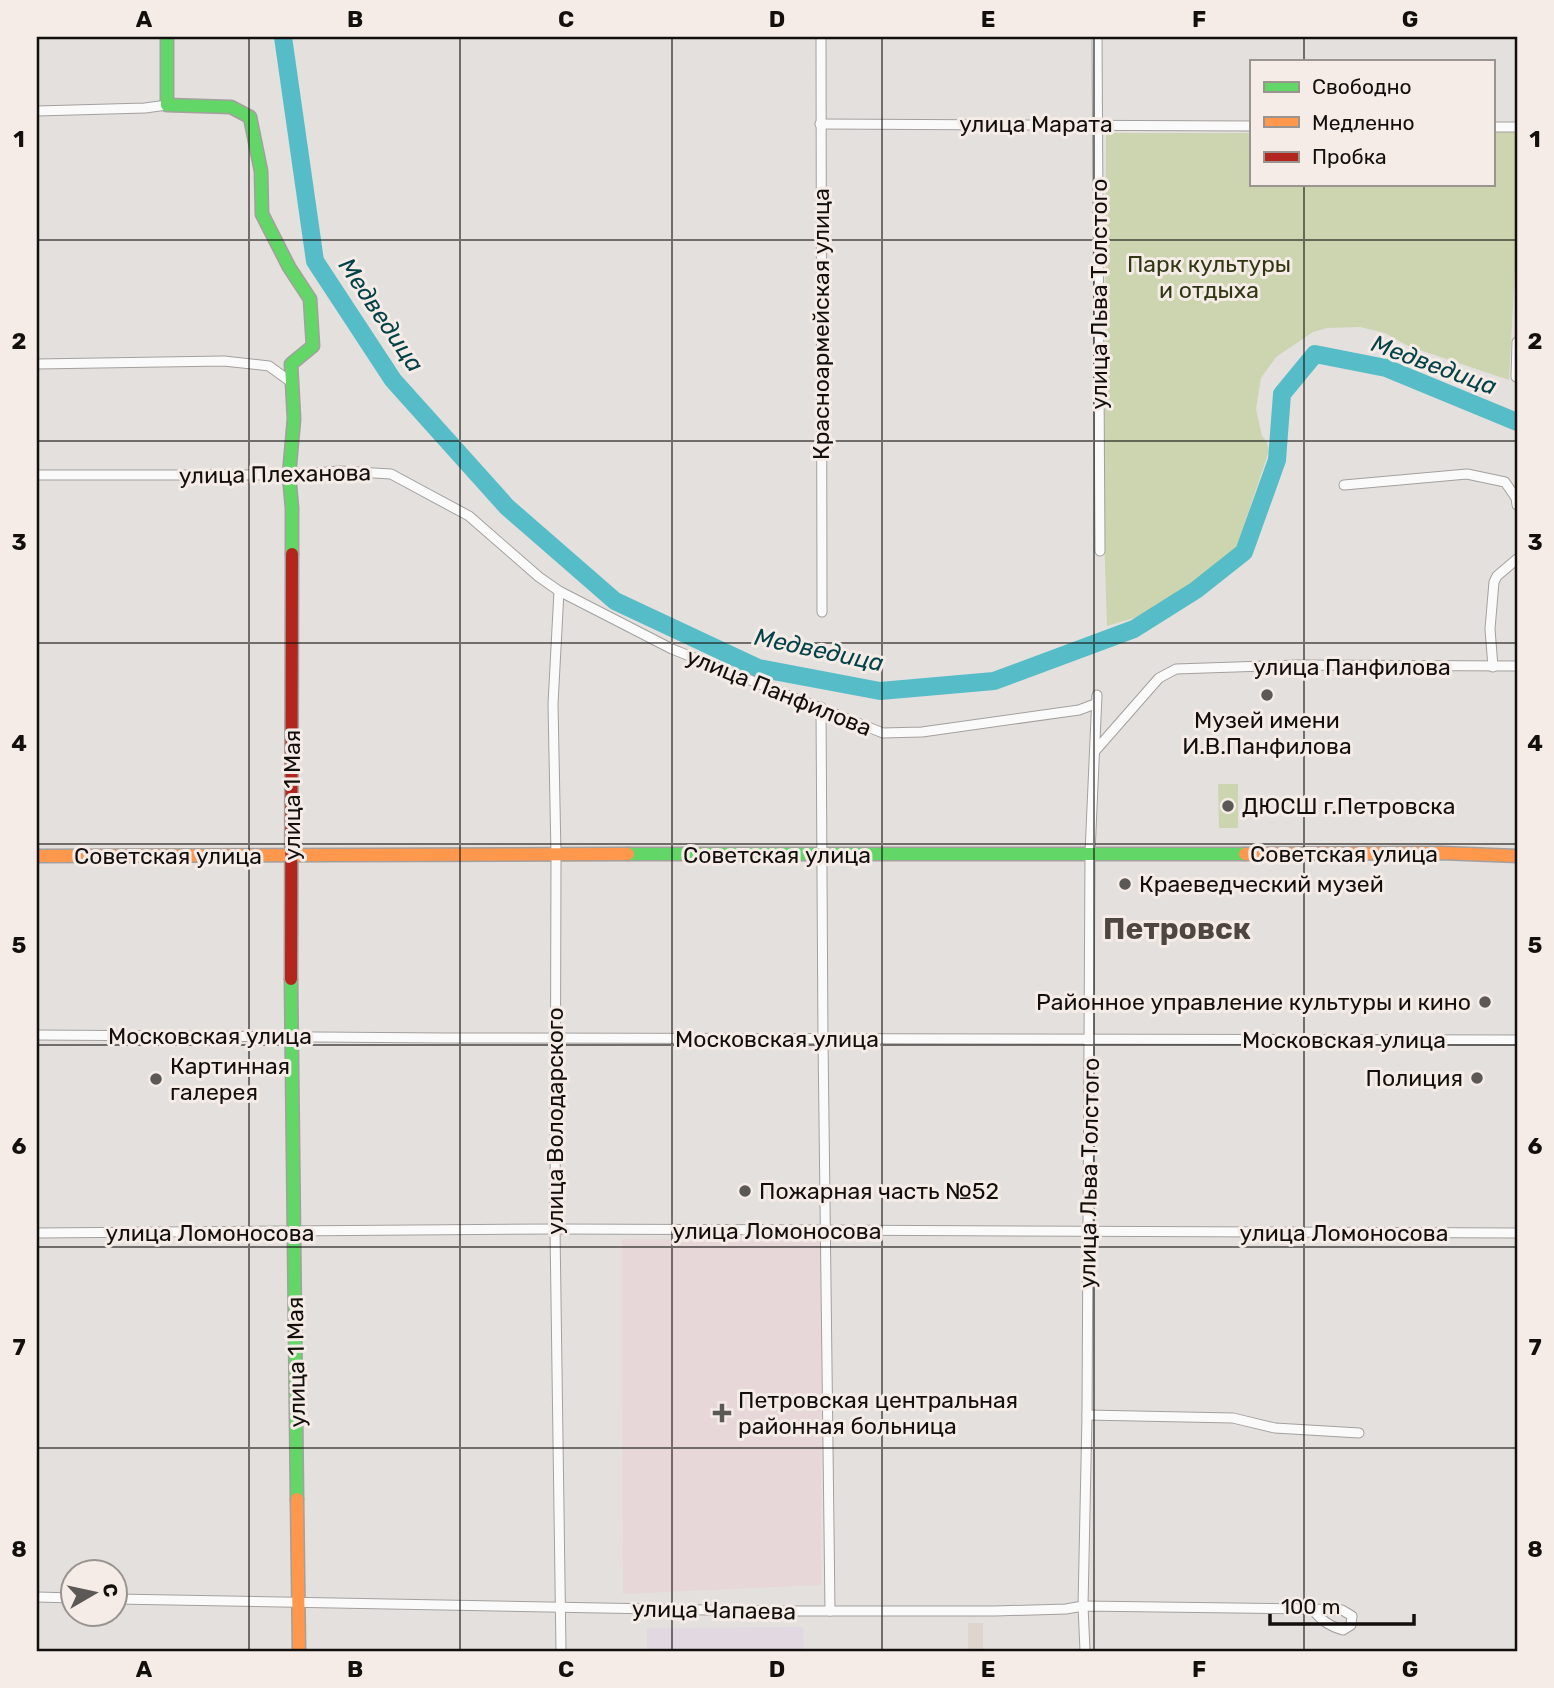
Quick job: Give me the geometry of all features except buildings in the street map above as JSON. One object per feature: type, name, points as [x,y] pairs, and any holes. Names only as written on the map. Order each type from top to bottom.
[{"type":"street","points":[[37,111],[167,105],[167,37]]},
{"type":"street","name":"Красноармейская улица","points":[[821,37],[822,612]]},
{"type":"street","name":"улица Льва Толстого","points":[[1097,37],[1100,551]]},
{"type":"street","name":"улица 1 Мая","points":[[167,105],[231,107],[250,117],[261,170],[262,214],[289,267],[310,299],[313,346],[291,364],[294,419],[289,475],[292,508],[291,1037],[299,1651]]},
{"type":"street","name":"улица Марата","points":[[820,124],[1250,126]]},
{"type":"street","points":[[1494,127],[1517,127]]},
{"type":"street","points":[[1516,377],[1517,342]]},
{"type":"street","points":[[37,364],[224,361],[270,366],[291,382]]},
{"type":"street","name":"улица Плеханова","points":[[37,475],[289,475],[340,471],[391,474],[469,516],[559,591]]},
{"type":"street","points":[[1345,485],[1467,474],[1506,482],[1516,498],[1517,505]]},
{"type":"street","points":[[1493,667],[1490,629],[1494,582],[1497,576],[1517,559]]},
{"type":"street","name":"улица Панфилова","points":[[559,591],[672,649],[883,733],[922,732],[1079,710],[1096,700]]},
{"type":"street","name":"улица Володарского","points":[[559,591],[553,704],[556,854],[555,1229],[561,1651]]},
{"type":"street","name":"улица Панфилова","points":[[1095,751],[1159,678],[1176,669],[1297,665],[1517,667]]},
{"type":"street","name":"улица Льва Толстого","points":[[1085,1651],[1083,1606],[1087,1415],[1090,853],[1096,700]]},
{"type":"street","points":[[821,708],[830,1611]]},
{"type":"street","name":"Советская улица","points":[[37,856],[1090,853],[1441,853],[1517,856]]},
{"type":"street","name":"Московская улица","points":[[37,1035],[823,1040],[1517,1040]]},
{"type":"street","name":"улица Ломоносова","points":[[37,1233],[555,1229],[1517,1233]]},
{"type":"street","points":[[1087,1415],[1233,1418],[1275,1428],[1359,1433]]},
{"type":"street","points":[[37,1597],[60,1598]]},
{"type":"street","name":"улица Чапаева","points":[[130,1599],[830,1611],[1042,1610],[1083,1606],[1312,1609]]},
{"type":"shaded area","name":"Петровская центральная районная больница","points":[[622,1239],[822,1241],[821,1585],[623,1594]]},
{"type":"shaded area","points":[[968,1623],[983,1623],[983,1651],[968,1651]]},
{"type":"shaded area","points":[[803,1627],[804,1651],[647,1651],[647,1628]]},
{"type":"green space","name":"Парк культуры и отдыха","points":[[1517,129],[1517,231],[1509,380],[1408,346],[1385,333],[1360,327],[1327,328],[1313,332],[1276,357],[1261,378],[1256,409],[1262,436],[1269,451],[1235,552],[1144,615],[1107,626],[1104,533],[1106,133],[1250,133],[1250,186],[1494,186],[1494,130]]},
{"type":"green space","name":"ДЮСШ г.Петровска","points":[[1218,784],[1238,784],[1238,828],[1219,828]]},
{"type":"waterway","name":"Медведица","points":[[283,37],[315,261],[393,380],[507,507],[615,601],[758,668],[880,691],[994,681],[1134,629],[1196,590],[1244,552],[1277,460],[1282,394],[1315,354],[1386,368],[1517,422]]},
{"type":"traffic: fast","points":[[167,37],[167,105],[231,107],[250,117],[261,171],[262,214],[289,267],[310,299],[313,346],[291,364],[294,419],[289,475],[292,554]]},
{"type":"traffic: fast","points":[[628,854],[1245,854]]},
{"type":"traffic: fast","points":[[291,979],[297,1499]]},
{"type":"traffic: slow","points":[[1245,854],[1441,853],[1517,856]]},
{"type":"traffic: slow","points":[[37,856],[628,854]]},
{"type":"traffic: slow","points":[[297,1499],[299,1651]]},
{"type":"traffic: jam","points":[[291,979],[292,554]]},
{"type":"place","name":"Музей имени И.В.Панфилова","points":[[1267,695]]},
{"type":"place","name":"ДЮСШ г.Петровска","points":[[1228,806]]},
{"type":"place","name":"Краеведческий музей","points":[[1125,884]]},
{"type":"place","name":"Районное управление культуры и кино","points":[[1485,1002]]},
{"type":"place","name":"Полиция","points":[[1477,1078]]},
{"type":"place","name":"Картинная галерея","points":[[156,1079]]},
{"type":"place","name":"Пожарная часть №52","points":[[745,1191]]},
{"type":"place","name":"Петровская центральная районная больница","points":[[722,1413]]},
{"type":"district","name":"Петровск","points":[[1177,929]]}]
